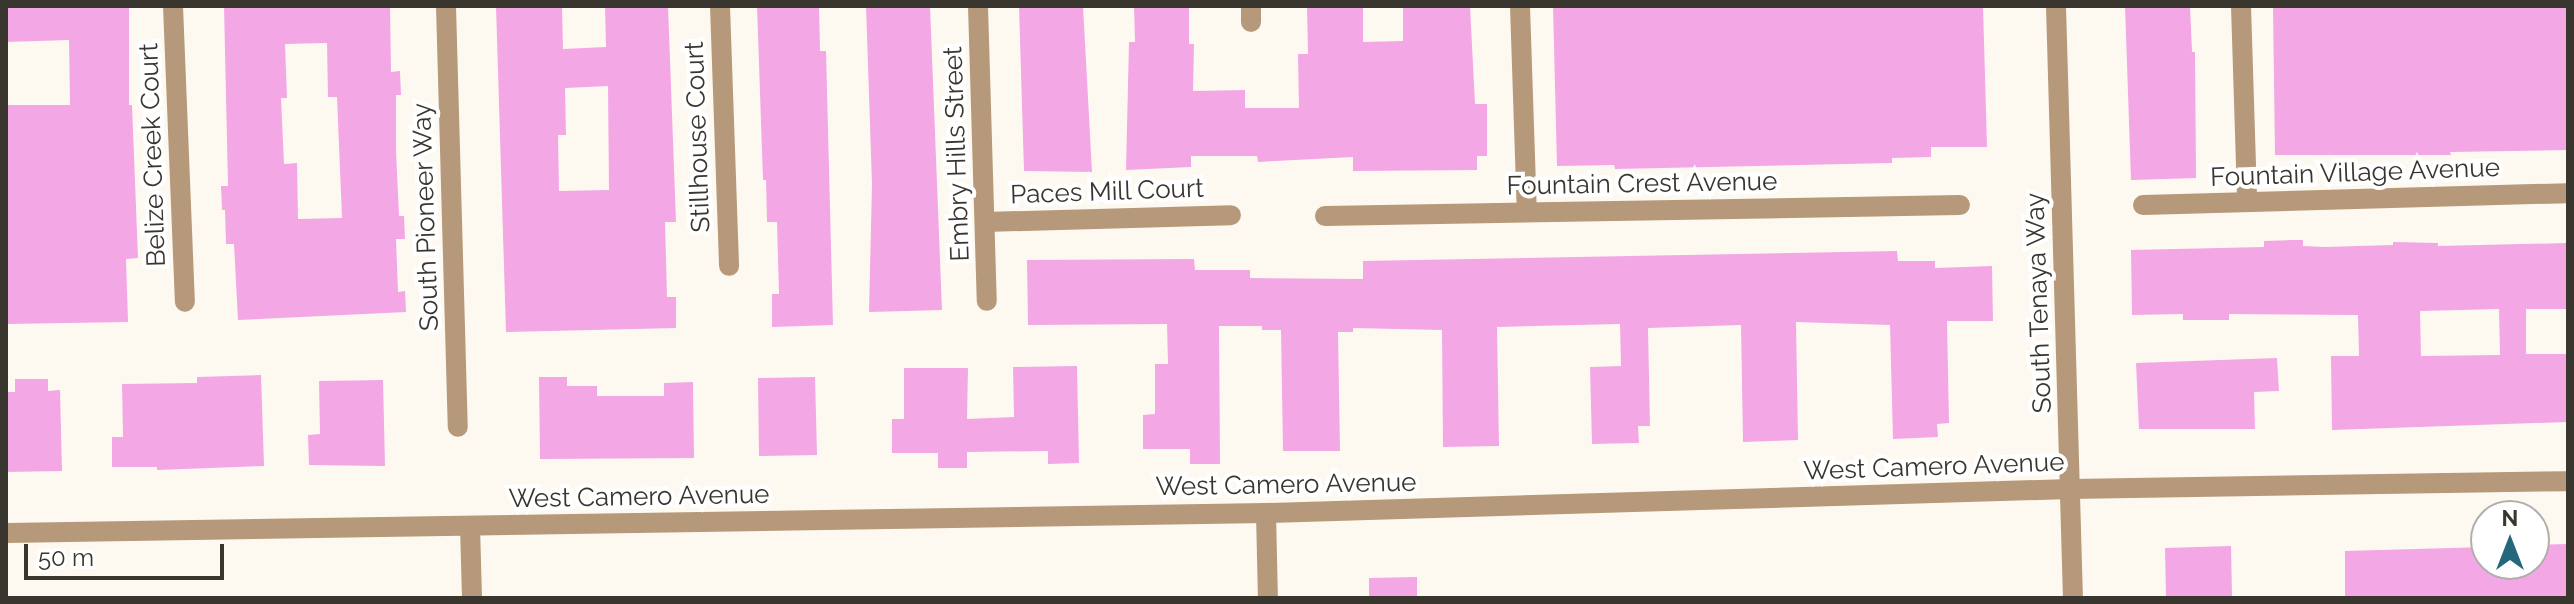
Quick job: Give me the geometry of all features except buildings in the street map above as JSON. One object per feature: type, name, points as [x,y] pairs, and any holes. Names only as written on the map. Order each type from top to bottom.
[{"type":"street","name":"Belize Creek Court","points":[[173,6],[185,302]]},
{"type":"street","name":"South Pioneer Way","points":[[446,6],[458,427]]},
{"type":"street","name":"Stillhouse Court","points":[[720,6],[729,266]]},
{"type":"street","name":"Embry Hills Street","points":[[978,6],[987,301]]},
{"type":"street","points":[[1520,6],[1527,212]]},
{"type":"street","name":"South Tenaya Way","points":[[2056,6],[2073,598]]},
{"type":"street","points":[[2241,6],[2247,199]]},
{"type":"street","name":"Fountain Village Avenue","points":[[2143,205],[2247,199],[2568,193]]},
{"type":"street","name":"Fountain Crest Avenue","points":[[1325,216],[1960,205]]},
{"type":"street","name":"Paces Mill Court","points":[[985,222],[1231,215]]},
{"type":"street","name":"West Camero Avenue","points":[[6,533],[1266,513],[2070,489],[2568,481]]},
{"type":"street","points":[[1266,513],[1268,598]]},
{"type":"street","points":[[470,526],[472,598]]}]
